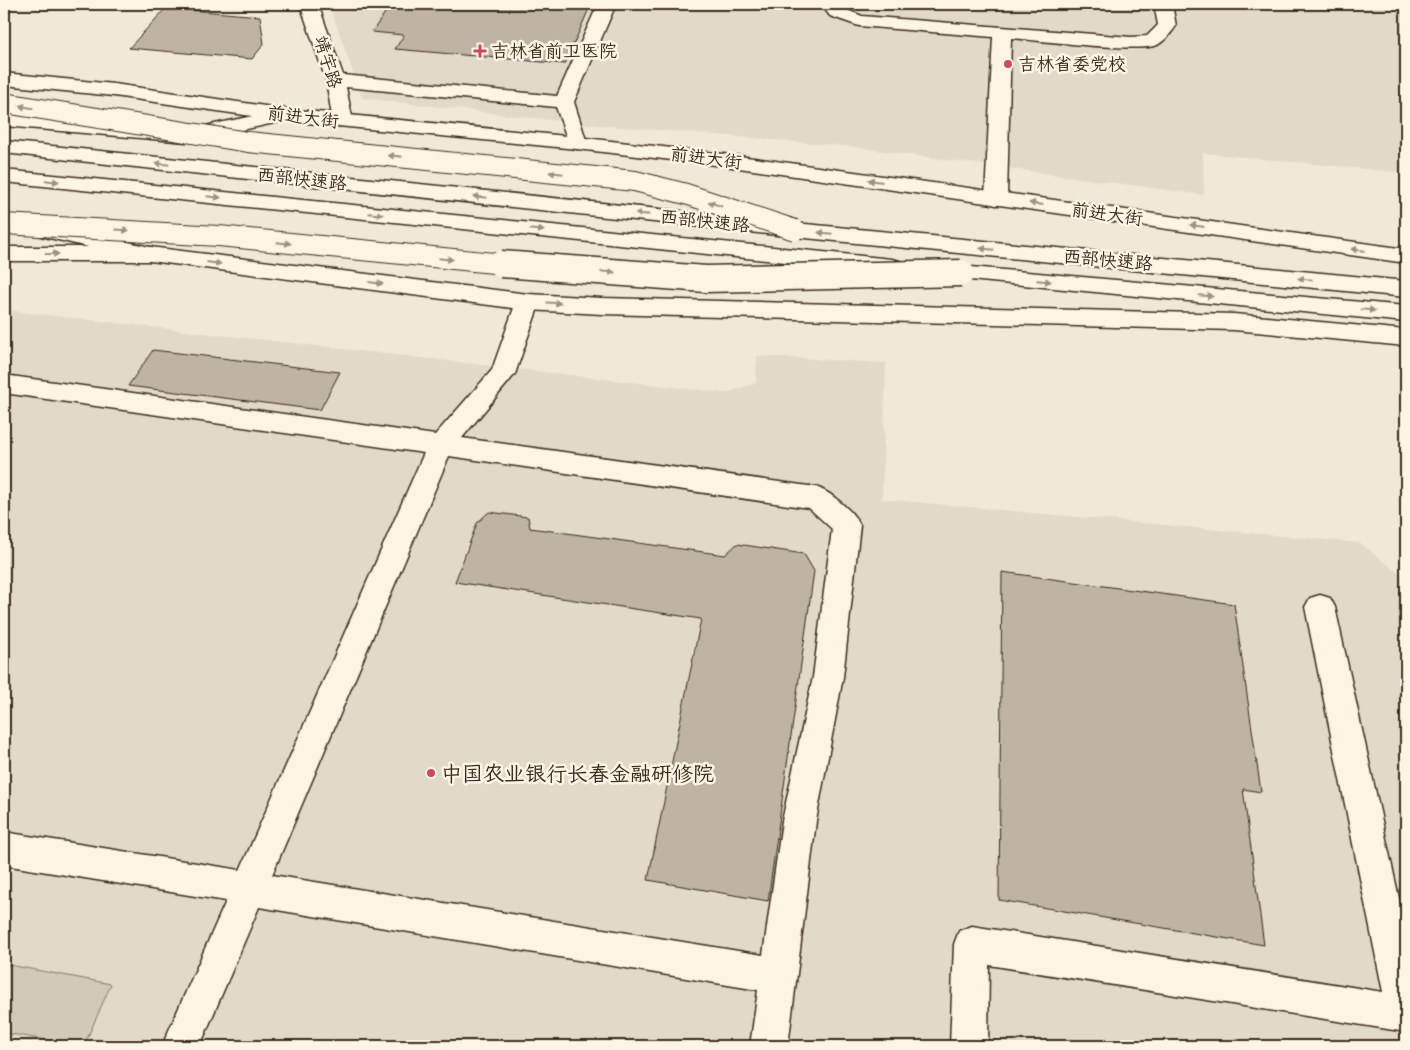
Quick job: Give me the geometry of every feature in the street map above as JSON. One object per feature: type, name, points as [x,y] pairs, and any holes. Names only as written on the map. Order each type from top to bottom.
[{"type":"main road","name":"靖宇路","points":[[309,4],[335,80],[343,122]]},
{"type":"main road","points":[[577,143],[564,102],[606,4]]},
{"type":"main road","points":[[830,4],[836,12],[859,21],[1131,42],[1152,41],[1167,26],[1163,4]]},
{"type":"main road","points":[[996,198],[1002,32]]},
{"type":"main road","name":"前进大街","points":[[4,78],[114,90],[343,122],[577,143],[732,161],[1406,256]]},
{"type":"main road","points":[[335,80],[564,102]]},
{"type":"main road","points":[[4,103],[248,142],[635,181],[686,194],[795,230]]},
{"type":"main road","points":[[4,120],[186,136],[286,115]]},
{"type":"main road","name":"西部快速路","points":[[4,147],[795,230],[1406,289]]},
{"type":"main road","name":"西部快速路","points":[[4,176],[961,273],[1406,314]]},
{"type":"main road","points":[[4,222],[219,236],[513,265],[706,279],[961,273]]},
{"type":"main road","points":[[4,222],[150,254],[528,302],[602,306],[1234,322],[1406,338]]},
{"type":"main road","points":[[4,254],[150,254]]},
{"type":"main road","points":[[181,1046],[440,446],[504,374],[528,302]]},
{"type":"main road","points":[[4,384],[816,498],[846,525],[828,677],[799,821],[769,1046]]},
{"type":"main road","points":[[970,1046],[972,944],[1406,1013],[1320,607]]},
{"type":"main road","points":[[4,848],[778,976]]},
{"type":"shaded area","name":"吉林省委党校","points":[[329,4],[1406,4],[1406,173],[1203,153],[1204,195],[846,146],[586,124],[362,98]]},
{"type":"shaded area","name":"中国农业银行长春金融研修院","points":[[4,310],[726,393],[756,383],[757,356],[886,363],[882,499],[1360,543],[1406,579],[1406,1046],[4,1046]]},
{"type":"shaded area","points":[[4,964],[111,984],[84,1046],[4,1033]]},
{"type":"building","points":[[391,4],[591,4],[565,64],[395,49],[404,35],[372,32]]},
{"type":"building","points":[[166,8],[260,16],[264,44],[252,59],[129,48]]},
{"type":"building","points":[[153,350],[340,372],[320,410],[128,386]]},
{"type":"building","points":[[489,512],[528,517],[530,528],[725,555],[737,544],[804,554],[814,571],[768,901],[648,880],[701,619],[455,582],[477,523]]},
{"type":"building","points":[[1002,572],[1234,604],[1261,792],[1243,789],[1264,945],[999,900]]},
{"type":"place","name":"吉林省前卫医院","points":[[480,51]]},
{"type":"place","name":"吉林省委党校","points":[[1008,64]]},
{"type":"place","name":"中国农业银行长春金融研修院","points":[[431,773]]}]
